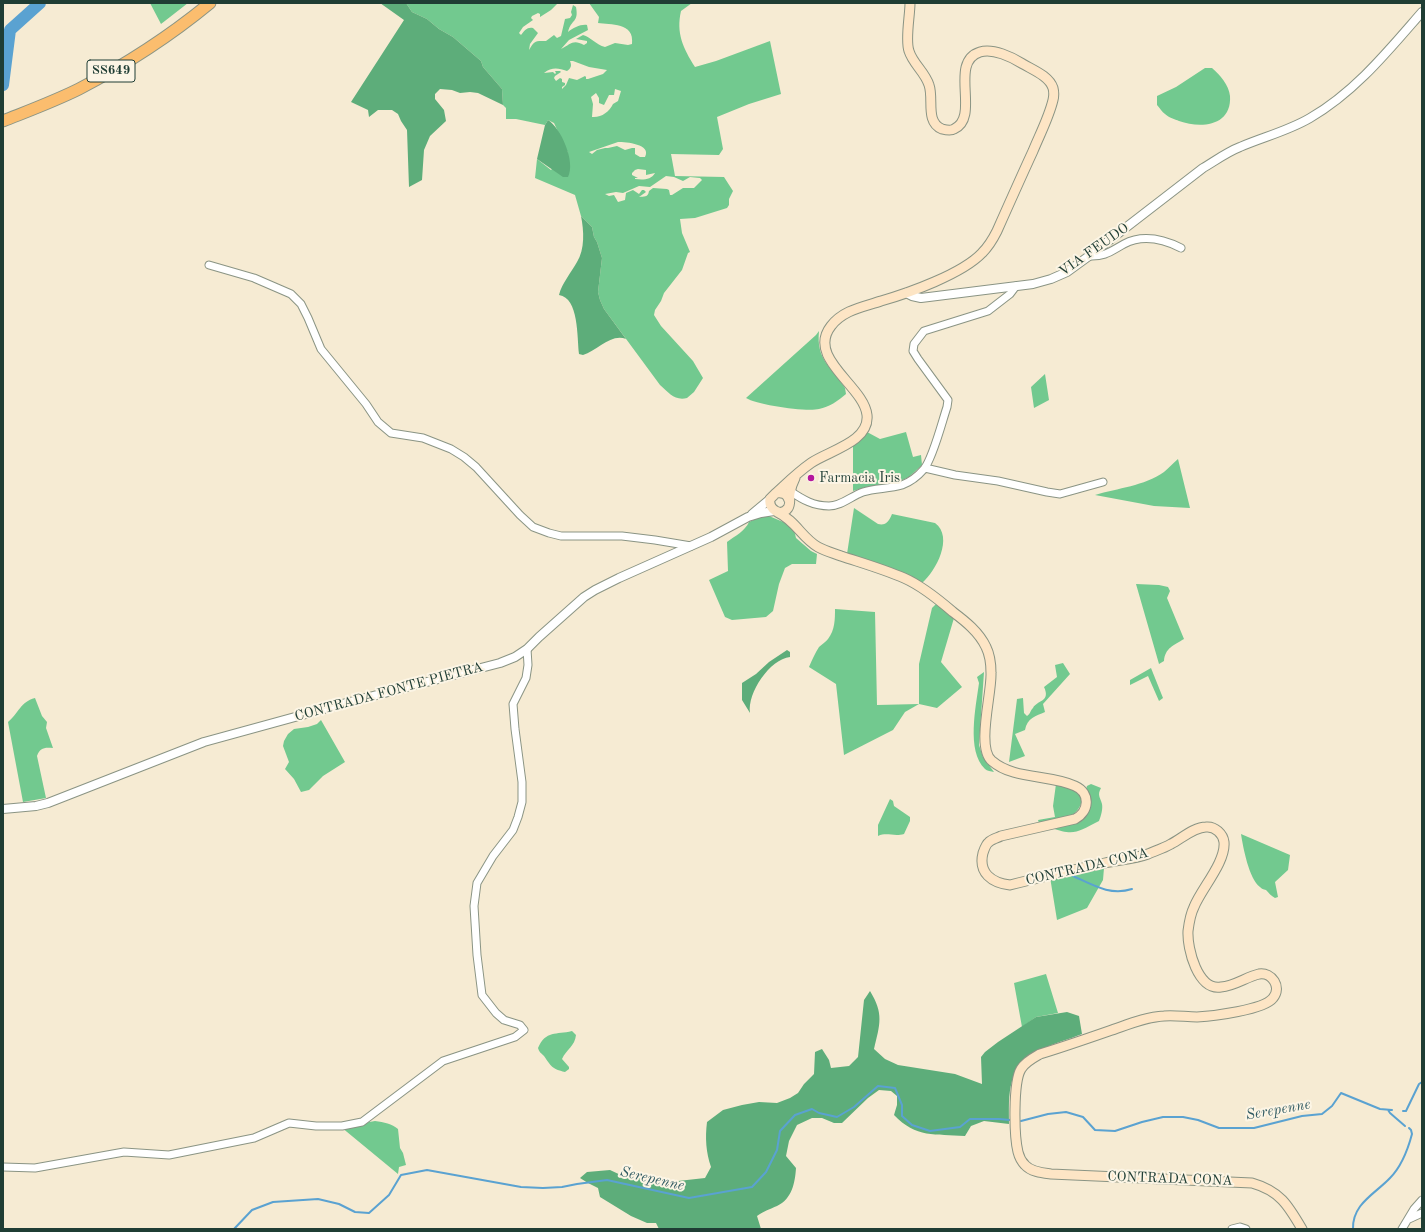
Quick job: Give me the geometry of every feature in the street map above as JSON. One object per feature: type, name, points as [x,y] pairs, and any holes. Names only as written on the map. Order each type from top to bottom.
[{"type":"highway","name":"SS649","points":[[3,122],[78,89],[127,62],[191,19],[210,3]]},
{"type":"main road","points":[[798,473],[793,482],[789,499],[784,511],[776,511],[770,506],[773,496],[798,473],[811,463],[850,442],[862,432],[866,424],[867,414],[863,404],[834,366],[825,351],[825,337],[829,327],[839,316],[931,283],[973,261],[982,253],[997,231],[1045,123],[1054,96],[1052,86],[1041,74],[1017,60],[1001,54],[986,51],[980,52],[971,57],[965,69],[966,108],[962,122],[950,130],[944,130],[938,126],[932,116],[929,85],[908,51],[910,3]]},
{"type":"main road","points":[[773,496],[783,493],[789,499]]},
{"type":"main road","name":"CONTRADA CONA","points":[[789,499],[799,529]]},
{"type":"main road","name":"CONTRADA CONA","points":[[776,511],[789,519],[813,544],[819,548],[903,577],[917,584],[937,598],[964,620],[979,636],[986,646],[990,656],[991,674],[985,729],[985,749],[987,756],[1000,767],[1013,772],[1070,784],[1080,789],[1084,794],[1086,799],[1086,807],[1082,814],[1075,819],[1001,836],[989,842],[984,849],[982,866],[991,878],[999,884],[1010,885],[1146,855],[1170,845],[1202,828],[1211,827],[1216,829],[1221,834],[1224,846],[1218,865],[1194,905],[1190,916],[1188,934],[1190,955],[1196,968],[1206,982],[1214,987],[1221,987],[1261,974],[1271,977],[1276,983],[1276,993],[1274,997],[1270,1001],[1261,1005],[1233,1013],[1196,1017],[1164,1016],[1143,1019],[1040,1054],[1022,1065],[1018,1076],[1015,1115],[1018,1153],[1025,1165],[1031,1169],[1051,1174],[1252,1183],[1267,1188],[1282,1200],[1302,1229]]},
{"type":"street","name":"VIA FEUDO","points":[[906,293],[921,298],[1033,284],[1051,279],[1066,272],[1203,168],[1239,147],[1294,126],[1327,107],[1358,83],[1422,12]]},
{"type":"street","points":[[1089,256],[1104,256],[1125,243],[1138,239],[1152,238],[1166,241],[1181,248]]},
{"type":"street","points":[[209,265],[254,278],[291,294],[301,304],[321,348],[366,404],[378,422],[391,433],[423,438],[451,449],[464,457],[476,467],[509,504],[534,527],[561,536],[622,536],[691,546]]},
{"type":"street","points":[[789,499],[805,501],[819,506],[831,506],[842,503],[860,493],[869,490],[901,485],[913,479],[925,468],[933,449],[948,400],[913,351],[914,344],[924,331],[988,311],[1010,294],[1016,286]]},
{"type":"street","points":[[925,468],[955,475],[998,481],[1060,494],[1103,482]]},
{"type":"street","points":[[748,517],[773,496]]},
{"type":"street","points":[[748,517],[776,511]]},
{"type":"street","name":"CONTRADA FONTE PIETRA","points":[[3,809],[36,806],[48,803],[204,742],[500,663],[515,657],[527,649],[584,597],[595,590],[711,537],[748,517]]},
{"type":"street","points":[[3,1167],[35,1168],[124,1152],[169,1155],[254,1138],[289,1123],[316,1126],[342,1126],[362,1122],[443,1061],[521,1033],[524,1030],[520,1025],[504,1020],[482,995],[477,955],[474,906],[477,883],[493,856],[513,830],[522,802],[522,782],[513,704],[526,678],[528,665],[527,649]]},
{"type":"street","points":[[1402,1229],[1414,1209],[1422,1200]]},
{"type":"street","points":[[1408,1219],[1422,1213]]},
{"type":"street","points":[[1232,1229],[1240,1227],[1246,1229]]},
{"type":"green space","points":[[150,3],[188,3],[161,24]]},
{"type":"green space","points":[[380,3],[406,3],[412,12],[427,19],[439,29],[453,37],[481,61],[483,67],[502,89],[503,105],[478,93],[460,93],[452,90],[440,89],[435,94],[435,99],[444,110],[446,121],[430,136],[424,150],[422,180],[409,187],[407,130],[398,114],[392,110],[378,110],[369,117],[368,110],[351,102],[404,20]]},
{"type":"green space","points":[[406,3],[558,3],[551,10],[540,17],[540,14],[538,13],[532,16],[531,18],[533,20],[523,27],[519,33],[521,35],[526,29],[533,28],[538,33],[530,44],[529,50],[536,42],[546,41],[554,35],[557,38],[561,36],[565,19],[570,18],[572,15],[571,12],[573,5],[576,7],[576,19],[569,28],[568,32],[582,25],[587,25],[588,30],[569,40],[561,49],[575,42],[584,45],[587,41],[576,39],[583,35],[605,47],[615,43],[628,45],[632,44],[632,37],[626,28],[598,23],[599,17],[589,3],[692,3],[681,11],[679,26],[684,47],[695,67],[716,61],[770,41],[781,94],[749,104],[717,117],[723,149],[719,155],[671,154],[675,176],[724,177],[733,191],[727,208],[695,218],[680,219],[682,233],[690,252],[688,253],[682,270],[664,293],[655,310],[654,315],[661,326],[693,361],[703,378],[694,392],[687,398],[683,399],[676,397],[660,385],[604,309],[598,292],[602,258],[592,227],[581,216],[575,195],[535,178],[537,159],[551,170],[568,153],[554,123],[548,120],[545,125],[516,119],[506,119],[506,108],[503,105],[502,89],[483,67],[481,61],[453,37],[439,29],[427,19],[412,12]],"holes":[[[570,61],[573,61],[589,67],[607,70],[603,74],[588,79],[586,79],[585,76],[577,80],[569,78],[566,85],[562,89],[565,83],[562,82],[562,79],[560,78],[556,81],[554,78],[561,72],[560,71],[555,71],[555,74],[553,72],[544,73],[555,69],[567,71],[571,67]],[[615,89],[621,91],[618,101],[613,104],[607,112],[599,117],[592,117],[593,104],[591,97],[596,93],[599,98],[599,103],[604,105],[609,95],[614,95]],[[618,142],[637,145],[645,149],[646,153],[645,157],[640,157],[635,154],[635,148],[625,150],[617,146],[597,150],[592,154],[589,152]],[[638,169],[646,170],[646,175],[655,173],[646,179],[635,179],[638,178],[632,175],[632,173]],[[666,176],[674,177],[683,181],[690,177],[700,178],[702,180],[694,188],[683,188],[672,195],[670,195],[669,190],[667,189],[653,188],[649,191],[647,196],[639,197],[646,192],[642,190],[639,194],[633,190],[626,193],[625,200],[618,202],[614,195],[609,196],[605,194],[616,192],[623,193],[639,186],[650,187]]]},
{"type":"green space","points":[[1205,68],[1212,68],[1221,77],[1228,88],[1230,96],[1226,114],[1214,123],[1197,125],[1179,121],[1164,113],[1157,105],[1157,96],[1176,87]]},
{"type":"green space","points":[[548,120],[558,130],[569,154],[570,171],[568,177],[563,177],[537,159],[545,125]]},
{"type":"green space","points":[[581,216],[592,227],[602,258],[598,292],[600,300],[604,309],[626,339],[615,338],[609,340],[583,355],[579,354],[574,311],[566,298],[559,295],[562,286],[580,257],[583,246]]},
{"type":"green space","points":[[819,331],[822,356],[840,380],[845,388],[846,394],[830,405],[813,410],[793,409],[760,403],[746,398],[816,335]]},
{"type":"green space","points":[[1045,374],[1049,400],[1034,408],[1031,387]]},
{"type":"green space","points":[[867,432],[880,439],[906,432],[913,457],[921,455],[922,465],[909,477],[898,482],[888,485],[866,487],[853,491],[853,444]]},
{"type":"green space","points":[[1178,459],[1190,508],[1154,506],[1095,495],[1148,481],[1164,472]]},
{"type":"green space","points":[[854,508],[878,524],[887,522],[892,514],[935,523],[940,529],[943,537],[943,545],[941,554],[933,571],[922,583],[911,576],[847,554]]},
{"type":"green space","points":[[769,516],[788,524],[794,530],[796,538],[811,551],[817,554],[816,564],[792,564],[785,568],[779,584],[773,611],[766,617],[732,620],[725,617],[709,580],[728,571],[727,542],[742,531],[749,522],[760,517]]},
{"type":"green space","points":[[1136,584],[1168,587],[1170,591],[1167,598],[1184,639],[1168,650],[1164,661],[1159,664]]},
{"type":"green space","points":[[936,604],[954,618],[941,662],[962,687],[937,708],[919,704],[919,664],[932,608]]},
{"type":"green space","points":[[835,609],[875,612],[877,705],[919,704],[905,712],[893,730],[844,755],[836,684],[809,667],[819,647],[827,640],[832,632],[835,621]]},
{"type":"green space","points":[[787,650],[790,652],[790,657],[782,659],[775,664],[761,678],[752,696],[750,713],[742,700],[742,683]]},
{"type":"green space","points":[[1063,663],[1070,674],[1043,704],[1045,712],[1030,720],[1025,730],[1015,734],[1025,756],[1009,762],[1017,699],[1023,698],[1024,713],[1027,716],[1035,705],[1045,698],[1046,692],[1044,687],[1057,677],[1055,665]]},
{"type":"green space","points":[[1151,668],[1163,698],[1159,701],[1148,676],[1130,685],[1130,680]]},
{"type":"green space","points":[[984,672],[979,745],[983,757],[994,772],[986,770],[979,761],[974,740],[979,683],[977,677]]},
{"type":"green space","points":[[35,698],[42,716],[47,722],[46,728],[53,748],[43,749],[37,756],[46,798],[23,802],[8,722],[26,702]]},
{"type":"green space","points":[[321,720],[345,762],[323,776],[309,790],[301,792],[294,779],[285,769],[289,762],[283,746],[284,741],[288,734],[294,729],[317,724]]},
{"type":"green space","points":[[1056,784],[1074,789],[1078,792],[1082,800],[1081,805],[1071,816],[1067,818],[1039,823],[1038,820],[1055,817],[1053,806]]},
{"type":"green space","points":[[1091,784],[1101,788],[1099,794],[1102,808],[1099,821],[1076,832],[1066,832],[1051,828],[1071,824],[1090,803],[1090,795],[1086,789],[1087,786]]},
{"type":"green space","points":[[890,799],[893,801],[894,806],[910,817],[910,821],[904,834],[884,834],[878,836],[878,825]]},
{"type":"green space","points":[[1241,834],[1290,855],[1288,870],[1275,882],[1278,897],[1275,898],[1256,883],[1247,862]]},
{"type":"green space","points":[[1104,868],[1103,880],[1087,908],[1057,920],[1050,877]]},
{"type":"green space","points":[[1046,974],[1058,1013],[1036,1017],[1022,1027],[1014,983]]},
{"type":"green space","points":[[870,991],[877,1006],[880,1019],[874,1049],[885,1059],[898,1065],[955,1074],[982,1084],[981,1057],[985,1052],[1036,1017],[1067,1012],[1079,1016],[1082,1034],[1040,1050],[1022,1062],[1012,1081],[1009,1102],[1009,1124],[984,1121],[971,1126],[965,1136],[935,1135],[918,1131],[910,1128],[894,1115],[897,1105],[897,1096],[891,1091],[879,1090],[868,1098],[842,1123],[834,1123],[822,1118],[812,1118],[797,1125],[789,1141],[786,1156],[796,1168],[792,1190],[782,1203],[757,1216],[761,1229],[659,1229],[656,1223],[647,1223],[631,1216],[600,1197],[598,1188],[580,1178],[587,1172],[610,1170],[625,1177],[639,1178],[653,1176],[669,1182],[705,1178],[711,1167],[706,1145],[707,1122],[723,1110],[759,1102],[777,1103],[798,1093],[804,1084],[814,1074],[815,1052],[822,1049],[829,1060],[831,1068],[849,1066],[858,1057],[864,1000]]},
{"type":"green space","points":[[572,1031],[576,1035],[575,1039],[562,1059],[569,1069],[565,1072],[557,1070],[552,1067],[538,1048],[544,1038],[552,1034]]},
{"type":"green space","points":[[375,1121],[388,1124],[398,1129],[400,1148],[406,1165],[399,1167],[398,1174],[341,1127]]},
{"type":"waterway","points":[[3,85],[10,30],[40,3]]},
{"type":"waterway","points":[[1071,874],[1095,886],[1109,890],[1124,891],[1132,889]]},
{"type":"waterway","name":"Serepenne","points":[[1403,1111],[1406,1111],[1419,1084],[1422,1082]]},
{"type":"waterway","name":"Serepenne","points":[[234,1229],[252,1210],[273,1202],[318,1199],[339,1204],[355,1212],[369,1213],[389,1195],[401,1175],[427,1170],[521,1187],[562,1187],[607,1180],[689,1198],[752,1187],[766,1172],[777,1150],[780,1131],[795,1115],[812,1109],[819,1113],[837,1117],[854,1107],[878,1086],[895,1088],[902,1105],[902,1116],[912,1125],[930,1131],[960,1127],[970,1119],[1010,1120]]},
{"type":"waterway","name":"Serepenne","points":[[1021,1121],[1048,1114],[1066,1112],[1083,1117],[1095,1130],[1115,1131],[1163,1117],[1183,1117],[1198,1120],[1219,1128],[1254,1128],[1302,1116],[1322,1114],[1332,1106],[1341,1093],[1380,1109],[1392,1110]]},
{"type":"waterway","points":[[1388,1110],[1405,1126]]},
{"type":"waterway","points":[[1353,1229],[1356,1213],[1360,1206],[1394,1174],[1401,1163],[1412,1134],[1409,1128]]},
{"type":"place","name":"Farmacia Iris","points":[[811,478]]}]
